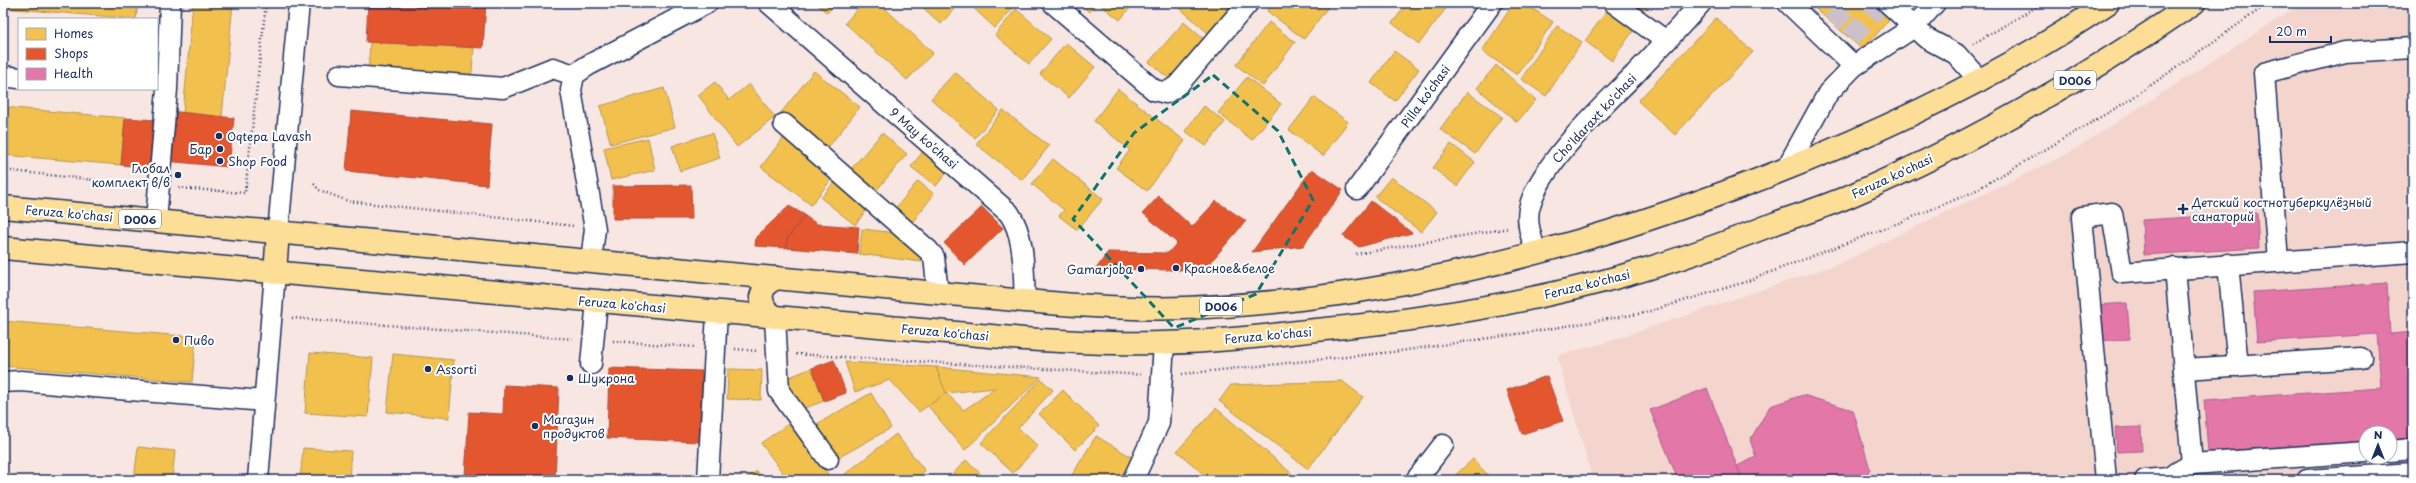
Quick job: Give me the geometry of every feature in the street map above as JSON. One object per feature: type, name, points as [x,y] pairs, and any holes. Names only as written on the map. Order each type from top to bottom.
[{"type":"main road","name":"Feruza ko'chasi","points":[[3,207],[1025,301],[1123,308],[1184,308],[1230,305],[1387,287],[1465,272],[1616,231],[1786,169],[1863,138],[1980,81],[2108,3]]},
{"type":"main road","name":"Feruza ko'chasi","points":[[3,248],[1024,339],[1100,343],[1164,343],[1245,338],[1456,314],[1520,301],[1629,274],[1725,243],[1851,195],[1950,149],[2031,106],[2112,59],[2194,3]]},
{"type":"main road","points":[[275,273],[278,232]]},
{"type":"main road","points":[[775,317],[765,309],[761,297],[765,286],[776,278]]},
{"type":"street","points":[[156,221],[159,187],[162,89],[170,3]]},
{"type":"street","points":[[278,232],[299,3]]},
{"type":"street","points":[[591,261],[595,229],[571,90],[574,75],[587,66],[707,3]]},
{"type":"street","name":"9 May ko'chasi","points":[[769,3],[1009,213],[1017,224],[1021,239],[1025,301]]},
{"type":"street","points":[[1053,3],[1154,90],[1166,92],[1177,86],[1248,3]]},
{"type":"street","name":"Pilla ko‘chasi","points":[[1357,189],[1492,3]]},
{"type":"street","points":[[1614,3],[1666,41]]},
{"type":"street","name":"Cho'ldaraxt ko'chasi","points":[[1536,253],[1528,225],[1533,194],[1550,166],[1600,109],[1702,3]]},
{"type":"street","points":[[1788,3],[1827,29],[1844,45],[1854,66]]},
{"type":"street","points":[[1786,169],[1828,93],[1854,66],[1914,26],[1935,3]]},
{"type":"street","points":[[1883,4],[1914,26],[1926,38],[1956,54],[1980,81]]},
{"type":"street","points":[[2278,261],[2264,73],[2345,52],[2413,48]]},
{"type":"street","points":[[339,75],[503,88],[553,68],[574,75]]},
{"type":"street","points":[[3,76],[18,78]]},
{"type":"street","points":[[784,124],[928,250],[934,257],[938,293]]},
{"type":"street","points":[[2106,480],[2082,217],[2112,213],[2122,273],[2228,264],[2413,252]]},
{"type":"street","points":[[2228,264],[2238,366]]},
{"type":"street","points":[[2175,268],[2192,464]]},
{"type":"street","points":[[258,480],[275,273]]},
{"type":"street","points":[[591,364],[597,301]]},
{"type":"street","points":[[708,480],[717,312]]},
{"type":"street","points":[[775,317],[779,391],[828,459]]},
{"type":"street","points":[[1133,480],[1159,423],[1164,343]]},
{"type":"street","points":[[2184,369],[2361,358]]},
{"type":"street","points":[[3,382],[21,381],[264,401]]},
{"type":"street","points":[[1416,480],[1443,445]]},
{"type":"street","points":[[2398,450],[2413,449]]},
{"type":"street","points":[[2145,480],[2170,479],[2192,464],[2358,453]]},
{"type":"street","points":[[2307,480],[2373,478],[2413,473]]},
{"type":"path","points":[[3,170],[159,187],[245,193],[266,3]]},
{"type":"path","points":[[1956,54],[2043,3]]},
{"type":"path","points":[[314,184],[319,190],[348,201],[595,229]]},
{"type":"path","points":[[1356,254],[1528,225]]},
{"type":"path","points":[[271,316],[594,340]]},
{"type":"highlighted area","points":[[1213,75],[1278,131],[1313,200],[1256,294],[1174,328],[1073,219],[1134,133]]},
{"type":"shaded area","name":"Детский костнотуберкулёзный санаторий","points":[[2303,3],[2413,3],[2413,480],[1593,480],[1557,356],[1607,342],[1838,264],[2067,154]]},
{"type":"building: Homes","points":[[3,3],[138,3],[136,18],[3,8]]},
{"type":"building: Homes","points":[[193,3],[233,3],[222,117],[183,113]]},
{"type":"building: Homes","points":[[816,3],[836,3],[827,13]]},
{"type":"building: Homes","points":[[863,3],[879,3],[933,53],[907,80],[845,23]]},
{"type":"building: Homes","points":[[921,3],[959,3],[941,24],[920,5]]},
{"type":"building: Homes","points":[[968,3],[1018,3],[995,28]]},
{"type":"building: Homes","points":[[1079,3],[1097,3],[1089,12]]},
{"type":"building: Homes","points":[[1098,3],[1134,3],[1120,20]]},
{"type":"building: Homes","points":[[1174,3],[1234,3],[1208,33]]},
{"type":"building: Homes","points":[[1273,3],[1331,3],[1304,39],[1267,11]]},
{"type":"building: Homes","points":[[1408,3],[1450,3],[1419,44],[1392,23]]},
{"type":"building: Homes","points":[[1514,3],[1524,3],[1553,22],[1517,75],[1482,51]]},
{"type":"building: Homes","points":[[1632,3],[1649,3],[1644,11]]},
{"type":"building: Homes","points":[[1809,3],[1876,3],[1892,16],[1863,50]]},
{"type":"building: Homes","points":[[1016,9],[1051,39],[1029,64],[995,35]]},
{"type":"building: Homes","points":[[1608,9],[1635,28],[1612,61],[1585,41]]},
{"type":"building: Homes","points":[[1716,18],[1753,52],[1675,135],[1638,101]]},
{"type":"building: Homes","points":[[1184,22],[1207,42],[1173,82],[1149,62]]},
{"type":"building: Homes","points":[[1269,22],[1295,42],[1263,86],[1236,65]]},
{"type":"building: Homes","points":[[1557,26],[1582,42],[1546,96],[1521,79]]},
{"type":"building: Homes","points":[[370,42],[474,48],[471,82],[368,76]]},
{"type":"building: Homes","points":[[1066,43],[1095,67],[1069,98],[1040,74]]},
{"type":"building: Homes","points":[[1394,51],[1419,69],[1395,101],[1371,83]]},
{"type":"building: Homes","points":[[1496,65],[1536,100],[1517,122],[1477,88]]},
{"type":"building: Homes","points":[[814,71],[860,107],[826,150],[780,114]]},
{"type":"building: Homes","points":[[955,72],[999,110],[975,138],[931,99]]},
{"type":"building: Homes","points":[[1247,77],[1281,104],[1252,140],[1218,113]]},
{"type":"building: Homes","points":[[715,82],[729,100],[749,84],[775,117],[737,147],[698,95]]},
{"type":"building: Homes","points":[[664,88],[675,127],[611,144],[600,106]]},
{"type":"building: Homes","points":[[1118,89],[1185,141],[1147,191],[1116,168],[1130,150],[1094,121]]},
{"type":"building: Homes","points":[[1467,92],[1502,117],[1475,154],[1440,129]]},
{"type":"building: Homes","points":[[1314,97],[1348,122],[1323,156],[1289,130]]},
{"type":"building: Homes","points":[[1204,106],[1225,122],[1206,146],[1185,131]]},
{"type":"building: Homes","points":[[3,107],[125,118],[121,165],[3,155]]},
{"type":"building: Homes","points":[[1003,110],[1049,146],[1022,180],[976,144]]},
{"type":"building: Homes","points":[[712,133],[720,158],[680,171],[672,146]]},
{"type":"building: Homes","points":[[882,133],[907,154],[876,191],[851,169]]},
{"type":"building: Homes","points":[[784,137],[834,176],[811,205],[761,167]]},
{"type":"building: Homes","points":[[648,138],[655,170],[611,180],[604,148]]},
{"type":"building: Homes","points":[[1451,144],[1475,162],[1457,186],[1433,168]]},
{"type":"building: Homes","points":[[924,150],[949,170],[936,186],[911,167]]},
{"type":"building: Homes","points":[[1053,159],[1103,199],[1077,230],[1059,216],[1064,210],[1032,184]]},
{"type":"building: Homes","points":[[1391,177],[1437,212],[1421,232],[1375,197]]},
{"type":"building: Homes","points":[[837,179],[870,206],[855,225],[821,198]]},
{"type":"building: Homes","points":[[918,181],[934,194],[912,223],[895,209]]},
{"type":"building: Homes","points":[[862,229],[905,234],[923,252],[922,262],[859,254]]},
{"type":"building: Homes","points":[[3,321],[196,337],[192,382],[3,366]]},
{"type":"building: Homes","points":[[310,353],[373,358],[368,417],[305,413]]},
{"type":"building: Homes","points":[[393,354],[454,360],[449,418],[387,412]]},
{"type":"building: Homes","points":[[845,362],[936,367],[946,393],[919,412],[890,380],[855,392]]},
{"type":"building: Homes","points":[[936,367],[1041,377],[965,450],[928,406],[946,393]],"holes":[[[996,388],[964,410],[946,393]]]},
{"type":"building: Homes","points":[[812,368],[824,401],[797,411],[785,379]]},
{"type":"building: Homes","points":[[728,369],[762,370],[761,400],[727,399]]},
{"type":"building: Homes","points":[[1041,379],[1053,390],[1018,428],[1038,446],[1013,473],[981,443]]},
{"type":"building: Homes","points":[[1342,381],[1363,397],[1308,469],[1219,401],[1231,385]]},
{"type":"building: Homes","points":[[1063,390],[1099,426],[1075,450],[1039,414]]},
{"type":"building: Homes","points":[[871,393],[891,428],[836,459],[817,424]]},
{"type":"building: Homes","points":[[1216,408],[1299,480],[1210,480],[1177,451]]},
{"type":"building: Homes","points":[[791,422],[832,480],[788,480],[761,443]]},
{"type":"building: Homes","points":[[896,434],[925,471],[914,480],[850,480],[845,474]]},
{"type":"building: Homes","points":[[1096,436],[1133,458],[1119,480],[1069,480]]},
{"type":"building: Homes","points":[[138,447],[175,451],[172,480],[134,480]]},
{"type":"building: Homes","points":[[303,448],[351,451],[349,480],[300,480]]},
{"type":"building: Homes","points":[[1473,459],[1492,480],[1450,480]]},
{"type":"building: Homes","points":[[966,460],[987,480],[947,480]]},
{"type":"building: Homes","points":[[757,471],[764,480],[744,480]]},
{"type":"building: Shops","points":[[368,3],[486,3],[483,48],[366,42]]},
{"type":"building: Shops","points":[[170,111],[234,118],[229,167],[165,161]]},
{"type":"building: Shops","points":[[351,111],[492,124],[487,185],[346,171]]},
{"type":"building: Shops","points":[[125,118],[156,120],[151,168],[121,165]]},
{"type":"building: Shops","points":[[1312,169],[1343,190],[1303,246],[1252,252]]},
{"type":"building: Shops","points":[[691,185],[692,219],[613,219],[613,186]]},
{"type":"building: Shops","points":[[1159,196],[1192,227],[1216,201],[1246,221],[1209,264],[1180,270],[1096,269],[1108,252],[1168,253],[1177,243],[1143,213]]},
{"type":"building: Shops","points":[[1371,201],[1412,233],[1359,247],[1343,236]]},
{"type":"building: Shops","points":[[789,206],[805,215],[787,239],[786,248],[755,246],[756,237]]},
{"type":"building: Shops","points":[[982,207],[1003,228],[965,265],[944,243]]},
{"type":"building: Shops","points":[[805,216],[817,224],[859,227],[857,254],[787,248],[787,239]]},
{"type":"building: Shops","points":[[834,360],[846,393],[824,401],[812,368]]},
{"type":"building: Shops","points":[[609,368],[702,371],[699,442],[607,438]]},
{"type":"building: Shops","points":[[1547,376],[1563,421],[1522,434],[1507,390]]},
{"type":"building: Shops","points":[[504,385],[559,388],[555,480],[465,476],[469,412],[503,414]]},
{"type":"building: Health","points":[[2257,213],[2259,248],[2144,255],[2142,220]]},
{"type":"building: Health","points":[[2387,283],[2390,334],[2413,332],[2413,438],[2398,439],[2398,425],[2358,425],[2358,442],[2208,452],[2204,400],[2381,388],[2377,334],[2257,342],[2253,292]]},
{"type":"building: Health","points":[[2127,303],[2130,339],[2099,341],[2097,305]]},
{"type":"building: Health","points":[[1707,388],[1743,480],[1678,480],[1650,410]]},
{"type":"building: Health","points":[[1803,395],[1853,410],[1870,469],[1864,480],[1743,480],[1737,466],[1756,457],[1750,440],[1770,406]]},
{"type":"building: Health","points":[[2141,427],[2142,451],[2117,452],[2115,428]]},
{"type":"tunnel","points":[[1832,23],[1852,3]]},
{"type":"tunnel","points":[[1850,38],[1879,6]]},
{"type":"place","name":"Oqtepa Lavash","points":[[219,136]]},
{"type":"place","name":"Бар","points":[[220,149]]},
{"type":"place","name":"Shop Food","points":[[220,161]]},
{"type":"place","name":"Глобал комплект в/в","points":[[178,175]]},
{"type":"place","name":"Детский костнотуберкулёзный санаторий","points":[[2183,209]]},
{"type":"place","name":"Красное&белое","points":[[1176,268]]},
{"type":"place","name":"Gamarjoba","points":[[1141,269]]},
{"type":"place","name":"Пиво","points":[[176,340]]},
{"type":"place","name":"Assorti","points":[[428,369]]},
{"type":"place","name":"Шукрона","points":[[570,378]]},
{"type":"place","name":"Магазин продуктов","points":[[535,426]]}]
